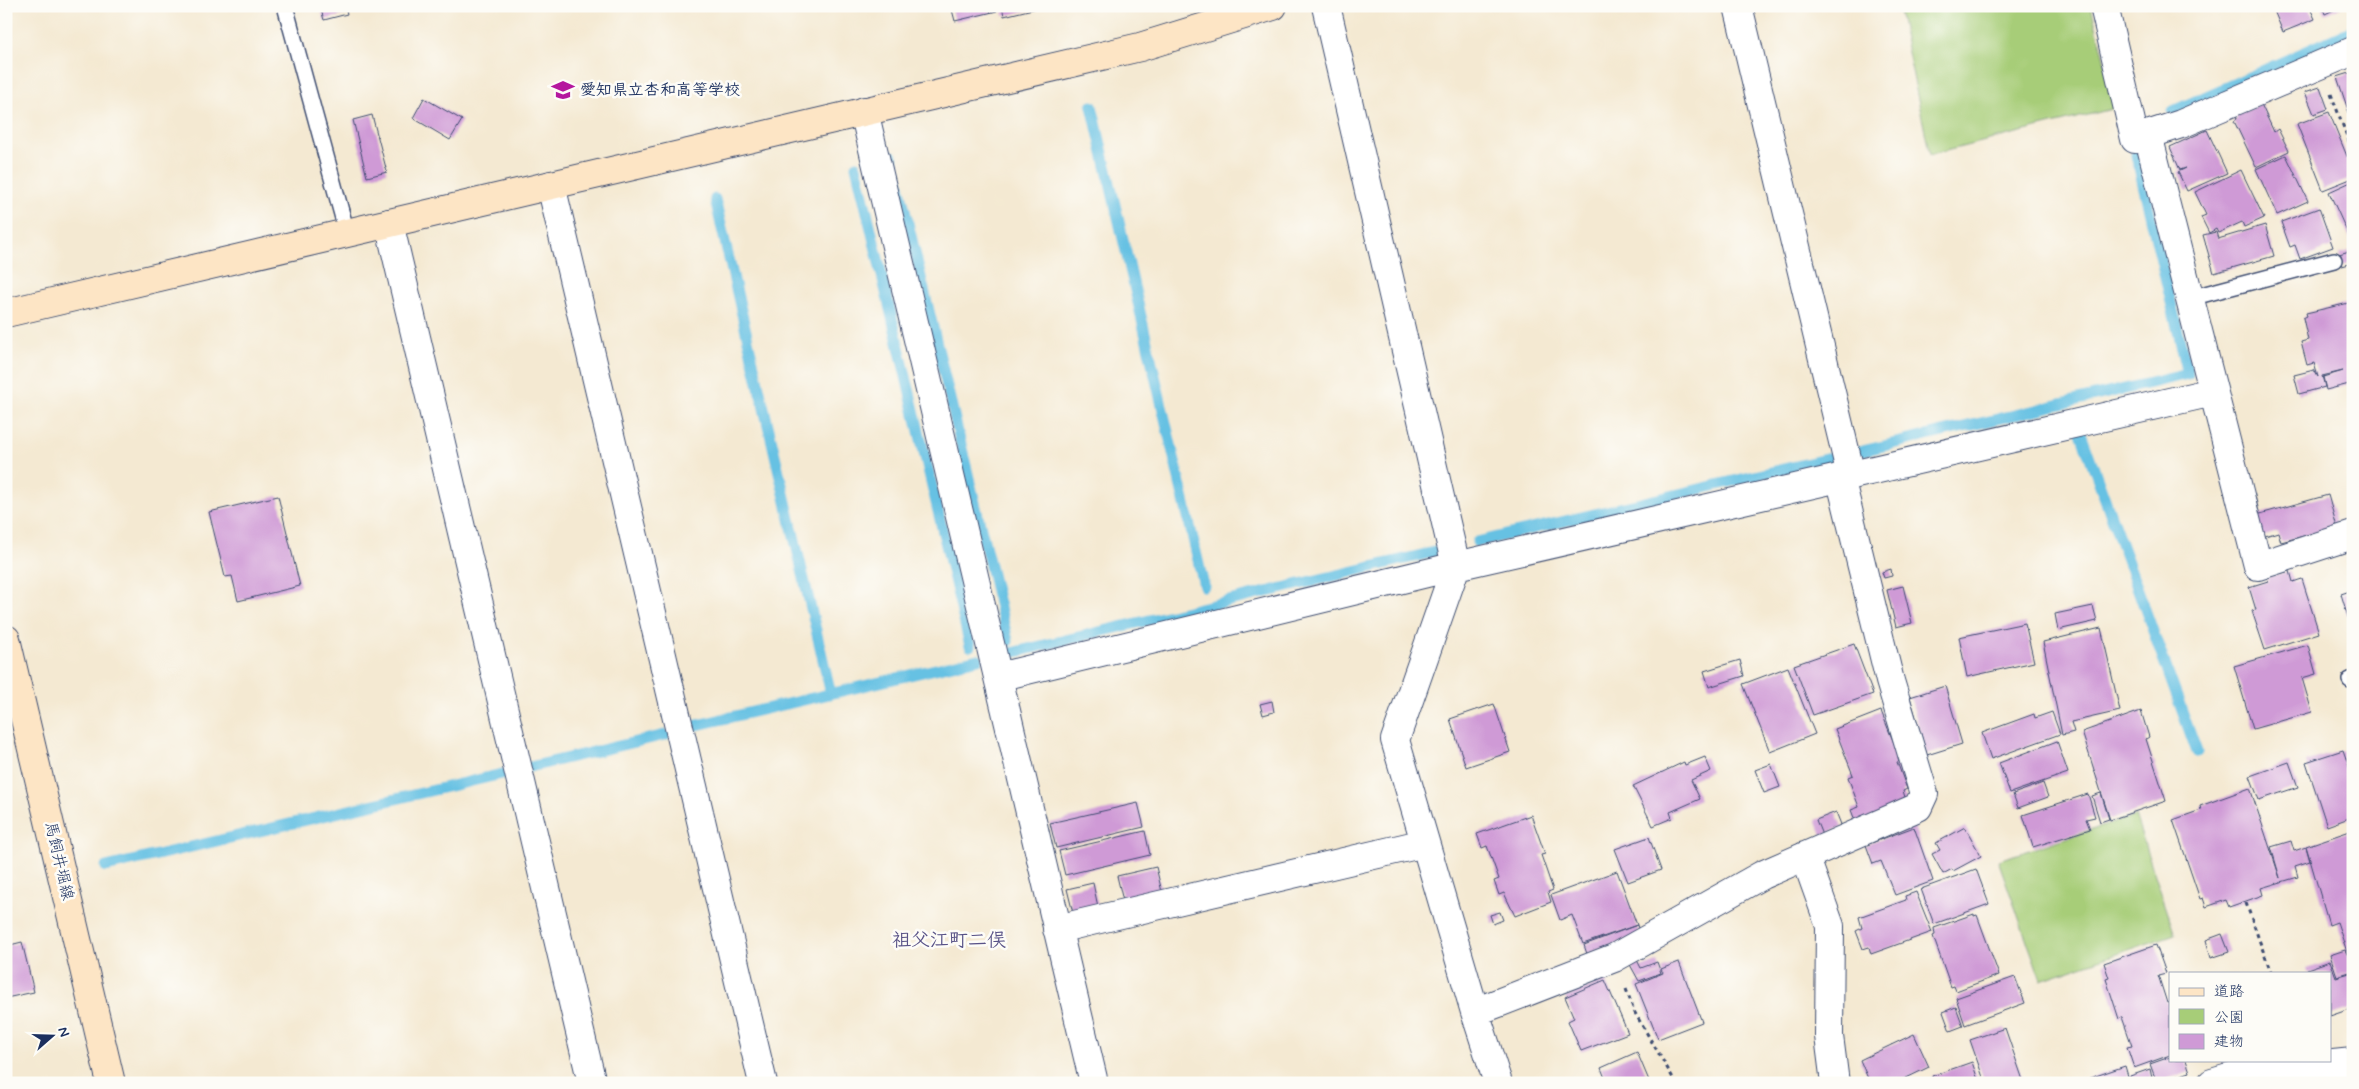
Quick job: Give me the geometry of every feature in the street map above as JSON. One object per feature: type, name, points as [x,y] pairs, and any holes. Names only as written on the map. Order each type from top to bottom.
[{"type":"street","points":[[6,314],[1140,47],[1273,6]]},
{"type":"street","points":[[1326,6],[1456,566],[1395,740],[1475,1012],[1498,1083]]},
{"type":"street","points":[[1475,1012],[1614,958],[1762,875],[1918,807],[1924,794],[1890,680],[1846,476],[1738,6]]},
{"type":"street","points":[[2104,6],[2136,139],[2181,124],[2353,52]]},
{"type":"street","points":[[864,111],[1094,1083]]},
{"type":"street","points":[[2148,134],[2258,566],[2353,535]]},
{"type":"street","points":[[551,185],[764,1083]]},
{"type":"street","points":[[389,223],[592,1083]]},
{"type":"street","points":[[998,677],[1456,566],[2213,392]]},
{"type":"street","name":"馬飼井堀線","points":[[6,638],[111,1083]]},
{"type":"street","points":[[1057,929],[1425,844]]},
{"type":"street","points":[[1805,856],[1830,926],[1829,1036],[1835,1083]]},
{"type":"street","points":[[2212,1083],[2353,1062]]},
{"type":"lane","points":[[284,6],[347,233]]},
{"type":"lane","points":[[2190,298],[2334,260]]},
{"type":"path","points":[[2321,65],[2353,152]]},
{"type":"path","points":[[2246,903],[2271,972]]},
{"type":"path","points":[[1614,958],[1635,1013],[1676,1083]]},
{"type":"green space","points":[[1898,6],[2091,6],[2116,108],[1930,155]]},
{"type":"green space","points":[[2135,816],[2175,934],[2041,980],[1998,860]]},
{"type":"building","points":[[320,6],[345,6],[347,14],[324,20]]},
{"type":"building","points":[[951,6],[996,6],[997,11],[955,21]]},
{"type":"building","points":[[1002,6],[1041,6],[1041,7],[1004,16]]},
{"type":"building","points":[[2272,6],[2309,6],[2315,19],[2283,32]]},
{"type":"building","points":[[2322,6],[2342,6],[2325,14]]},
{"type":"building","points":[[2353,72],[2353,122],[2352,122],[2337,77]]},
{"type":"building","points":[[2320,87],[2328,109],[2314,114],[2305,92]]},
{"type":"building","points":[[424,98],[462,120],[450,140],[413,118]]},
{"type":"building","points":[[2261,104],[2274,132],[2278,129],[2289,151],[2256,167],[2234,121],[2237,119],[2236,115]]},
{"type":"building","points":[[2329,112],[2353,171],[2353,178],[2323,190],[2297,124]]},
{"type":"building","points":[[372,115],[387,172],[367,177],[353,120]]},
{"type":"building","points":[[2207,130],[2227,173],[2187,191],[2178,172],[2186,168],[2180,170],[2170,147]]},
{"type":"building","points":[[2286,155],[2308,201],[2277,215],[2256,169]]},
{"type":"building","points":[[2241,170],[2264,218],[2244,227],[2242,222],[2218,233],[2216,229],[2209,233],[2201,217],[2206,215],[2195,192]]},
{"type":"building","points":[[2353,181],[2353,245],[2329,192]]},
{"type":"building","points":[[2319,208],[2333,247],[2300,259],[2295,245],[2290,247],[2281,222]]},
{"type":"building","points":[[2265,225],[2274,256],[2214,273],[2203,235],[2216,232],[2218,239]]},
{"type":"building","points":[[2353,250],[2353,263],[2342,266],[2339,254]]},
{"type":"building","points":[[2353,302],[2353,383],[2326,390],[2323,377],[2343,371],[2322,376],[2325,387],[2299,394],[2294,375],[2314,370],[2318,377],[2314,363],[2307,365],[2301,342],[2308,340],[2303,318],[2307,316],[2306,313]]},
{"type":"building","points":[[2328,495],[2337,527],[2281,542],[2278,532],[2259,538],[2253,516]]},
{"type":"building","points":[[278,496],[300,586],[238,601],[232,576],[225,577],[209,512]]},
{"type":"building","points":[[1891,569],[1892,576],[1884,578],[1882,572]]},
{"type":"building","points":[[2290,571],[2293,582],[2302,579],[2319,633],[2265,650],[2252,611],[2256,610],[2249,587],[2268,581],[2267,577]]},
{"type":"building","points":[[1903,586],[1912,623],[1896,627],[1887,590]]},
{"type":"building","points":[[2353,590],[2353,630],[2352,630],[2341,594]]},
{"type":"building","points":[[2093,606],[2097,621],[2058,630],[2055,614]]},
{"type":"building","points":[[2025,623],[2034,662],[1967,677],[1959,637]]},
{"type":"building","points":[[2101,628],[2120,711],[2071,722],[2074,732],[2062,735],[2043,642]]},
{"type":"building","points":[[1854,644],[1873,694],[1813,715],[1794,665]]},
{"type":"building","points":[[2308,645],[2316,674],[2302,678],[2312,712],[2253,729],[2234,666]]},
{"type":"building","points":[[1740,660],[1744,676],[1709,687],[1704,671]]},
{"type":"building","points":[[1788,667],[1815,734],[1770,752],[1743,684]]},
{"type":"building","points":[[1945,686],[1962,744],[1927,755],[1910,697]]},
{"type":"building","points":[[1272,701],[1274,712],[1263,715],[1260,704]]},
{"type":"building","points":[[1494,704],[1510,752],[1466,767],[1450,719]]},
{"type":"building","points":[[1881,711],[1901,761],[1897,762],[1907,789],[1903,791],[1907,803],[1856,823],[1851,810],[1859,807],[1848,777],[1853,775],[1835,729]]},
{"type":"building","points":[[2141,711],[2149,737],[2146,739],[2166,801],[2110,820],[2082,732]]},
{"type":"building","points":[[2052,712],[2060,734],[1991,759],[1982,733],[2034,714],[2035,718]]},
{"type":"building","points":[[2057,741],[2068,773],[2010,793],[1999,763]]},
{"type":"building","points":[[2343,750],[2353,778],[2353,828],[2349,818],[2327,826],[2306,762]]},
{"type":"building","points":[[1705,757],[1711,771],[1691,780],[1700,799],[1670,812],[1672,818],[1653,826],[1633,786],[1684,762],[1685,765]]},
{"type":"building","points":[[2289,762],[2298,787],[2259,800],[2250,776]]},
{"type":"building","points":[[1771,764],[1780,787],[1764,793],[1755,770]]},
{"type":"building","points":[[2043,783],[2048,797],[2018,808],[2013,794]]},
{"type":"building","points":[[2250,788],[2280,878],[2271,847],[2291,841],[2294,851],[2306,847],[2310,861],[2295,866],[2298,877],[2261,888],[2263,895],[2229,907],[2226,900],[2206,907],[2203,898],[2200,899],[2173,820],[2201,810],[2200,806]]},
{"type":"building","points":[[2101,793],[2109,819],[2100,822],[2092,796]]},
{"type":"building","points":[[2088,794],[2095,817],[2086,819],[2090,829],[2033,847],[2023,815]]},
{"type":"building","points":[[1138,803],[1144,827],[1056,848],[1050,823]]},
{"type":"building","points":[[1836,812],[1842,827],[1822,835],[1816,820]]},
{"type":"building","points":[[1531,815],[1545,854],[1541,855],[1553,890],[1548,892],[1551,902],[1515,916],[1504,893],[1499,895],[1494,881],[1499,879],[1487,846],[1482,848],[1477,834]]},
{"type":"building","points":[[1914,827],[1933,881],[1895,895],[1881,861],[1873,864],[1866,845]]},
{"type":"building","points":[[1965,827],[1981,856],[1953,871],[1952,869],[1943,874],[1932,854],[1940,850],[1936,843]]},
{"type":"building","points":[[2353,830],[2353,953],[2348,955],[2337,922],[2329,925],[2306,846]]},
{"type":"building","points":[[1145,831],[1150,855],[1065,875],[1059,851]]},
{"type":"building","points":[[1649,837],[1661,870],[1628,882],[1615,849]]},
{"type":"building","points":[[1156,867],[1162,892],[1123,901],[1117,876]]},
{"type":"building","points":[[1976,869],[1989,904],[1934,924],[1921,889]]},
{"type":"building","points":[[1617,871],[1637,925],[1583,944],[1572,915],[1560,920],[1551,895]]},
{"type":"building","points":[[1093,883],[1098,907],[1073,913],[1067,889]]},
{"type":"building","points":[[1916,892],[1932,932],[1871,954],[1869,947],[1863,949],[1856,931],[1862,928],[1859,917],[1906,900],[1905,896]]},
{"type":"building","points":[[1500,912],[1503,920],[1493,924],[1490,915]]},
{"type":"building","points":[[1974,914],[1974,916],[1977,915],[1999,975],[1956,991],[1954,986],[1951,987],[1933,936],[1935,935],[1934,928]]},
{"type":"building","points":[[1637,925],[1640,935],[1587,954],[1584,945]]},
{"type":"building","points":[[2222,934],[2229,952],[2211,958],[2206,940]]},
{"type":"building","points":[[22,942],[34,992],[6,998],[6,946]]},
{"type":"building","points":[[2156,945],[2166,973],[2158,975],[2167,1003],[2169,1002],[2169,1055],[2134,1068],[2127,1047],[2132,1046],[2122,1017],[2119,1019],[2106,979],[2109,978],[2104,963]]},
{"type":"building","points":[[2345,950],[2348,956],[2353,955],[2353,971],[2337,976],[2330,955]]},
{"type":"building","points":[[1636,958],[1641,968],[1657,962],[1661,973],[1639,981],[1628,961]]},
{"type":"building","points":[[2330,961],[2336,977],[2353,972],[2353,1008],[2332,1015],[2332,972],[2308,972],[2307,969]]},
{"type":"building","points":[[1679,962],[1702,1022],[1658,1039],[1636,984],[1663,973],[1661,969]]},
{"type":"building","points":[[2015,977],[2025,1003],[1965,1025],[1956,998]]},
{"type":"building","points":[[1605,980],[1628,1033],[1581,1051],[1568,1021],[1574,1018],[1565,997]]},
{"type":"building","points":[[1956,1007],[1963,1026],[1950,1031],[1943,1012]]},
{"type":"building","points":[[2005,1028],[2024,1083],[1985,1083],[1970,1040]]},
{"type":"building","points":[[1914,1034],[1929,1067],[1896,1083],[1870,1083],[1860,1060]]},
{"type":"building","points":[[1637,1052],[1650,1083],[1607,1083],[1601,1068]]},
{"type":"building","points":[[2169,1057],[2169,1062],[2187,1062],[2190,1072],[2157,1083],[2150,1064]]},
{"type":"building","points":[[1972,1062],[1979,1083],[1934,1083],[1932,1076]]},
{"type":"building","points":[[2125,1066],[2130,1083],[2078,1083],[2078,1082]]},
{"type":"building","points":[[2150,1069],[2152,1078],[2132,1083],[2130,1076]]},
{"type":"waterway","points":[[2173,111],[2353,30]]},
{"type":"waterway","points":[[1092,106],[1204,586]]},
{"type":"waterway","points":[[1858,452],[2188,374],[2136,155]]},
{"type":"waterway","points":[[892,156],[1008,641]]},
{"type":"waterway","points":[[856,166],[970,646]]},
{"type":"waterway","points":[[715,199],[831,694]]},
{"type":"waterway","points":[[2081,433],[2197,752]]},
{"type":"waterway","points":[[1477,542],[1830,458]]},
{"type":"waterway","points":[[1007,654],[1434,552]]},
{"type":"waterway","points":[[693,726],[978,659]]},
{"type":"waterway","points":[[530,767],[665,735]]},
{"type":"waterway","points":[[106,867],[502,774]]},
{"type":"place","name":"愛知県立杏和高等学校","points":[[563,90]]},
{"type":"district","name":"祖父江町二俣","points":[[949,940]]}]
